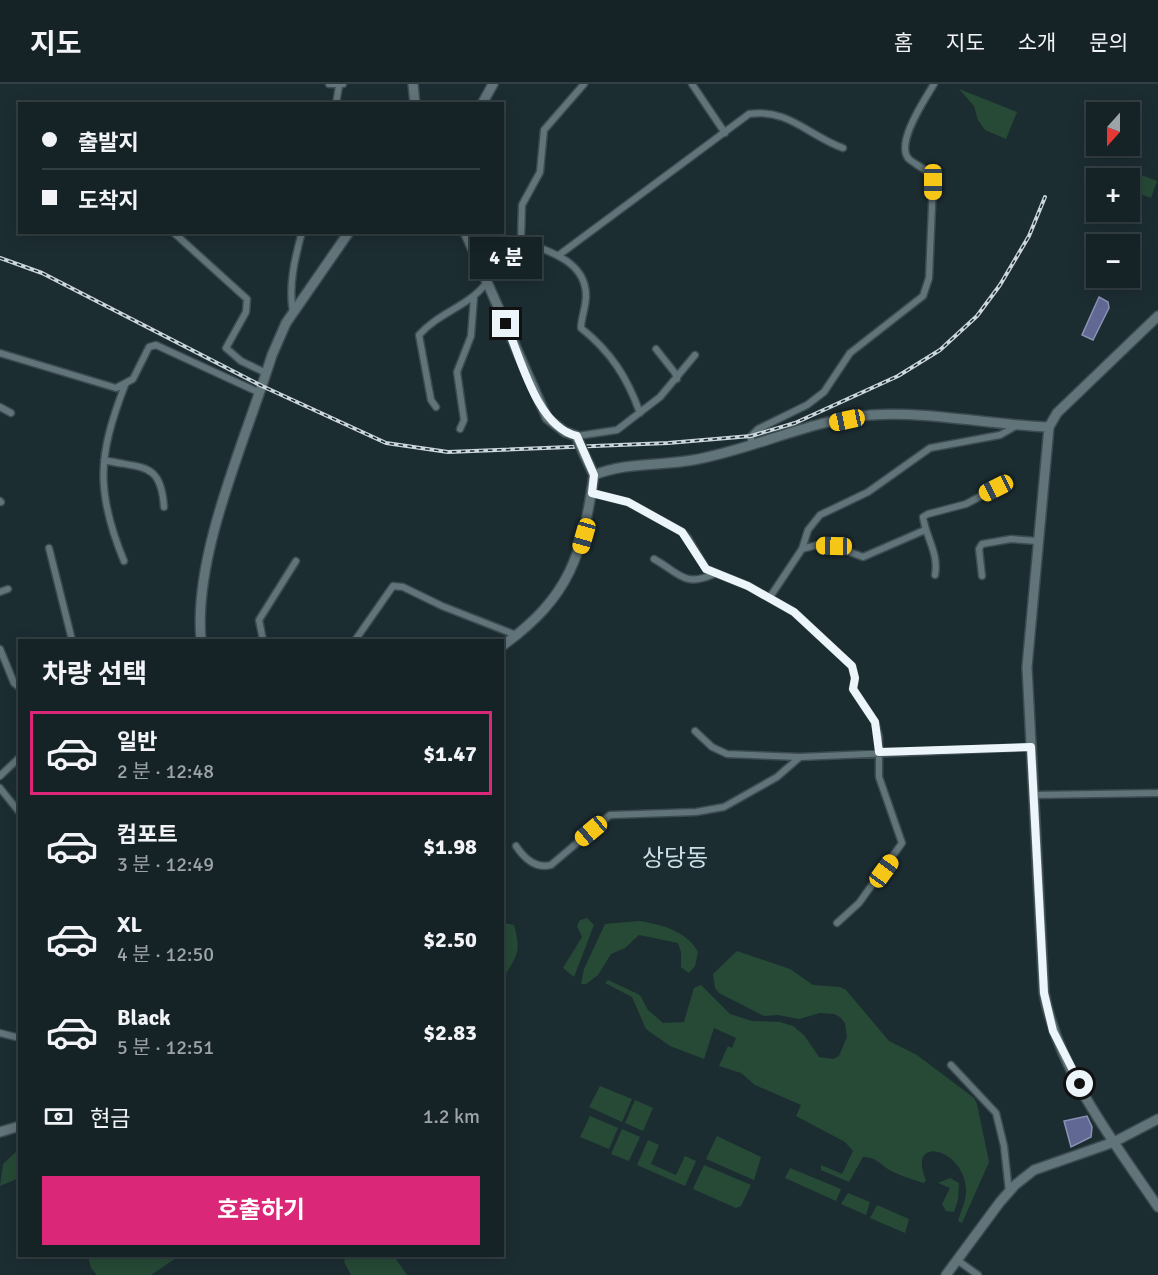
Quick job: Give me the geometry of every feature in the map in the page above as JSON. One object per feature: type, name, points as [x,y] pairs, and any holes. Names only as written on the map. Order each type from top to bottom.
[{"type":"street","points":[[329,84],[341,85],[337,102]]},
{"type":"street","points":[[414,84],[415,102]]},
{"type":"street","points":[[483,102],[493,84]]},
{"type":"street","points":[[482,269],[516,247],[520,240],[522,205],[540,172],[544,130],[584,84]]},
{"type":"street","points":[[692,84],[724,133]]},
{"type":"street","points":[[751,444],[753,432],[807,405],[824,392],[850,353],[923,296],[931,262],[933,182],[929,173],[907,158],[904,148],[913,121],[934,84]]},
{"type":"street","points":[[559,255],[748,114],[770,112],[801,124],[822,139],[843,148]]},
{"type":"street","points":[[175,234],[247,298],[246,312],[226,348],[241,361],[266,373]]},
{"type":"street","points":[[293,312],[291,301],[302,234]]},
{"type":"street","points":[[201,639],[201,602],[208,556],[266,373],[286,323],[348,234]]},
{"type":"street","points":[[466,234],[546,418],[565,432],[578,438],[617,430],[640,413],[677,379],[695,355]]},
{"type":"street","points":[[520,240],[559,255],[575,268],[586,286],[581,328],[610,354],[624,374],[640,413]]},
{"type":"street","points":[[436,407],[431,400],[419,335],[441,316],[474,297],[487,282]]},
{"type":"street","points":[[460,429],[464,420],[457,372],[471,336],[474,297]]},
{"type":"street","points":[[1158,316],[1057,413],[1049,427],[1027,667],[1044,993],[1048,1014],[1053,1031],[1088,1101],[1158,1207]]},
{"type":"street","points":[[124,561],[107,515],[101,479],[125,385],[138,372],[152,345],[260,393]]},
{"type":"street","points":[[656,349],[675,372],[677,379]]},
{"type":"street","points":[[0,353],[97,384],[116,387],[125,385]]},
{"type":"street","points":[[0,407],[12,413]]},
{"type":"street","points":[[594,475],[612,467],[694,460],[870,415],[921,416],[1016,426],[1049,427]]},
{"type":"street","points":[[770,597],[802,549],[808,530],[819,515],[868,492],[912,463],[930,448],[1000,435],[1016,426]]},
{"type":"street","points":[[504,644],[543,611],[569,577],[584,536],[594,475],[578,438]]},
{"type":"street","points":[[104,460],[145,469],[155,474],[163,486],[164,507]]},
{"type":"street","points":[[935,575],[937,564],[923,517],[966,504],[996,488]]},
{"type":"street","points":[[592,493],[628,502],[682,532],[706,569],[714,574],[729,577],[770,597],[805,621],[835,653],[852,666],[855,678],[853,689],[875,722],[879,752],[879,777],[899,832],[901,848],[884,871],[879,872],[850,912],[837,923]]},
{"type":"street","points":[[802,549],[834,546],[863,557],[925,530]]},
{"type":"street","points":[[982,576],[979,549],[982,544],[1011,539],[1037,541]]},
{"type":"street","points":[[49,548],[72,639]]},
{"type":"street","points":[[654,559],[689,580],[714,574]]},
{"type":"street","points":[[263,639],[259,620],[296,561]]},
{"type":"street","points":[[356,639],[393,586],[403,587],[453,611],[516,635]]},
{"type":"street","points":[[0,592],[8,589]]},
{"type":"street","points":[[0,649],[14,682],[18,686]]},
{"type":"street","points":[[695,731],[712,747],[727,754],[800,757],[1031,747]]},
{"type":"street","points":[[516,846],[533,863],[542,866],[550,865],[610,815],[696,812],[724,807],[777,777],[800,757]]},
{"type":"street","points":[[0,776],[18,760]]},
{"type":"street","points":[[0,788],[18,810]]},
{"type":"street","points":[[1034,795],[1158,793]]},
{"type":"street","points":[[0,1033],[18,1038]]},
{"type":"street","points":[[951,1065],[996,1113],[1004,1146],[1009,1192]]},
{"type":"street","points":[[946,1275],[1009,1192],[1034,1170],[1114,1142],[1158,1119]]},
{"type":"street","points":[[0,1132],[18,1127]]},
{"type":"street","points":[[957,1260],[978,1275]]},
{"type":"green space","points":[[959,89],[1017,112],[1006,139],[985,130],[978,120],[974,106]]},
{"type":"green space","points":[[1140,174],[1157,181],[1151,198],[1140,194]]},
{"type":"green space","points":[[587,918],[594,925],[574,977],[563,968],[582,937],[577,926],[580,920]]},
{"type":"green space","points":[[639,921],[672,930],[693,945],[698,952],[695,966],[689,973],[681,967],[681,952],[678,943],[639,935],[625,948],[611,954],[598,975],[586,984],[581,984],[584,969],[605,924]]},
{"type":"green space","points":[[504,923],[514,925],[517,949],[504,978]]},
{"type":"green space","points":[[737,951],[790,969],[813,985],[840,987],[846,990],[889,1041],[917,1055],[974,1098],[989,1162],[962,1223],[958,1221],[966,1193],[963,1175],[947,1156],[938,1152],[929,1152],[924,1156],[922,1165],[926,1180],[924,1183],[895,1173],[867,1157],[863,1157],[849,1182],[821,1170],[821,1165],[842,1174],[853,1151],[845,1142],[796,1116],[801,1105],[755,1085],[741,1073],[719,1066],[728,1046],[732,1048],[736,1038],[714,1028],[704,1059],[670,1046],[646,1029],[632,997],[605,983],[608,980],[640,995],[648,1010],[663,1023],[684,1022],[694,988],[701,985],[730,1014],[752,1021],[780,1022],[793,1026],[804,1035],[819,1057],[833,1059],[839,1056],[847,1037],[845,1023],[840,1017],[820,1013],[799,1019],[778,1015],[764,1016],[719,993],[715,988],[713,974]]},
{"type":"green space","points":[[600,1086],[632,1099],[622,1122],[589,1107]]},
{"type":"green space","points":[[635,1100],[653,1108],[643,1131],[625,1123]]},
{"type":"green space","points":[[590,1116],[618,1128],[609,1149],[580,1137]]},
{"type":"green space","points":[[622,1129],[640,1137],[629,1161],[611,1154]]},
{"type":"green space","points":[[717,1136],[761,1157],[754,1180],[706,1159]]},
{"type":"green space","points":[[648,1140],[659,1145],[651,1164],[676,1175],[685,1156],[696,1161],[685,1186],[637,1165]]},
{"type":"green space","points":[[18,1150],[18,1178],[0,1186],[3,1164]]},
{"type":"green space","points":[[704,1165],[751,1185],[741,1206],[736,1208],[693,1189]]},
{"type":"green space","points":[[790,1168],[841,1189],[836,1201],[785,1178]]},
{"type":"green space","points":[[950,1178],[959,1183],[958,1200],[954,1212],[946,1211],[942,1204],[950,1188],[938,1183]]},
{"type":"green space","points":[[848,1193],[870,1202],[866,1215],[841,1204]]},
{"type":"green space","points":[[877,1205],[909,1219],[905,1233],[870,1218]]},
{"type":"green space","points":[[88,1257],[178,1257],[151,1275],[97,1275],[91,1268]]},
{"type":"green space","points":[[346,1257],[395,1257],[407,1275],[351,1275],[344,1262]]},
{"type":"water","points":[[1099,297],[1108,302],[1109,308],[1093,340],[1082,335]]},
{"type":"water","points":[[1087,1116],[1092,1127],[1091,1137],[1071,1147],[1064,1121]]},
{"type":"railway","points":[[0,258],[42,273],[262,386],[386,443],[448,452],[668,443],[751,436],[795,423],[898,376],[940,350],[977,316],[1000,285],[1029,236],[1045,197]]},
{"type":"district","name":"상당동","points":[[675,858]]},
{"type":"route","points":[[506,324],[546,418],[565,432],[577,436],[594,475],[592,493],[628,502],[682,532],[706,569],[714,574],[729,577],[770,597],[805,621],[835,653],[852,666],[855,678],[853,689],[875,722],[879,737],[879,752],[1031,747],[1044,993],[1053,1031],[1080,1084]]}]
